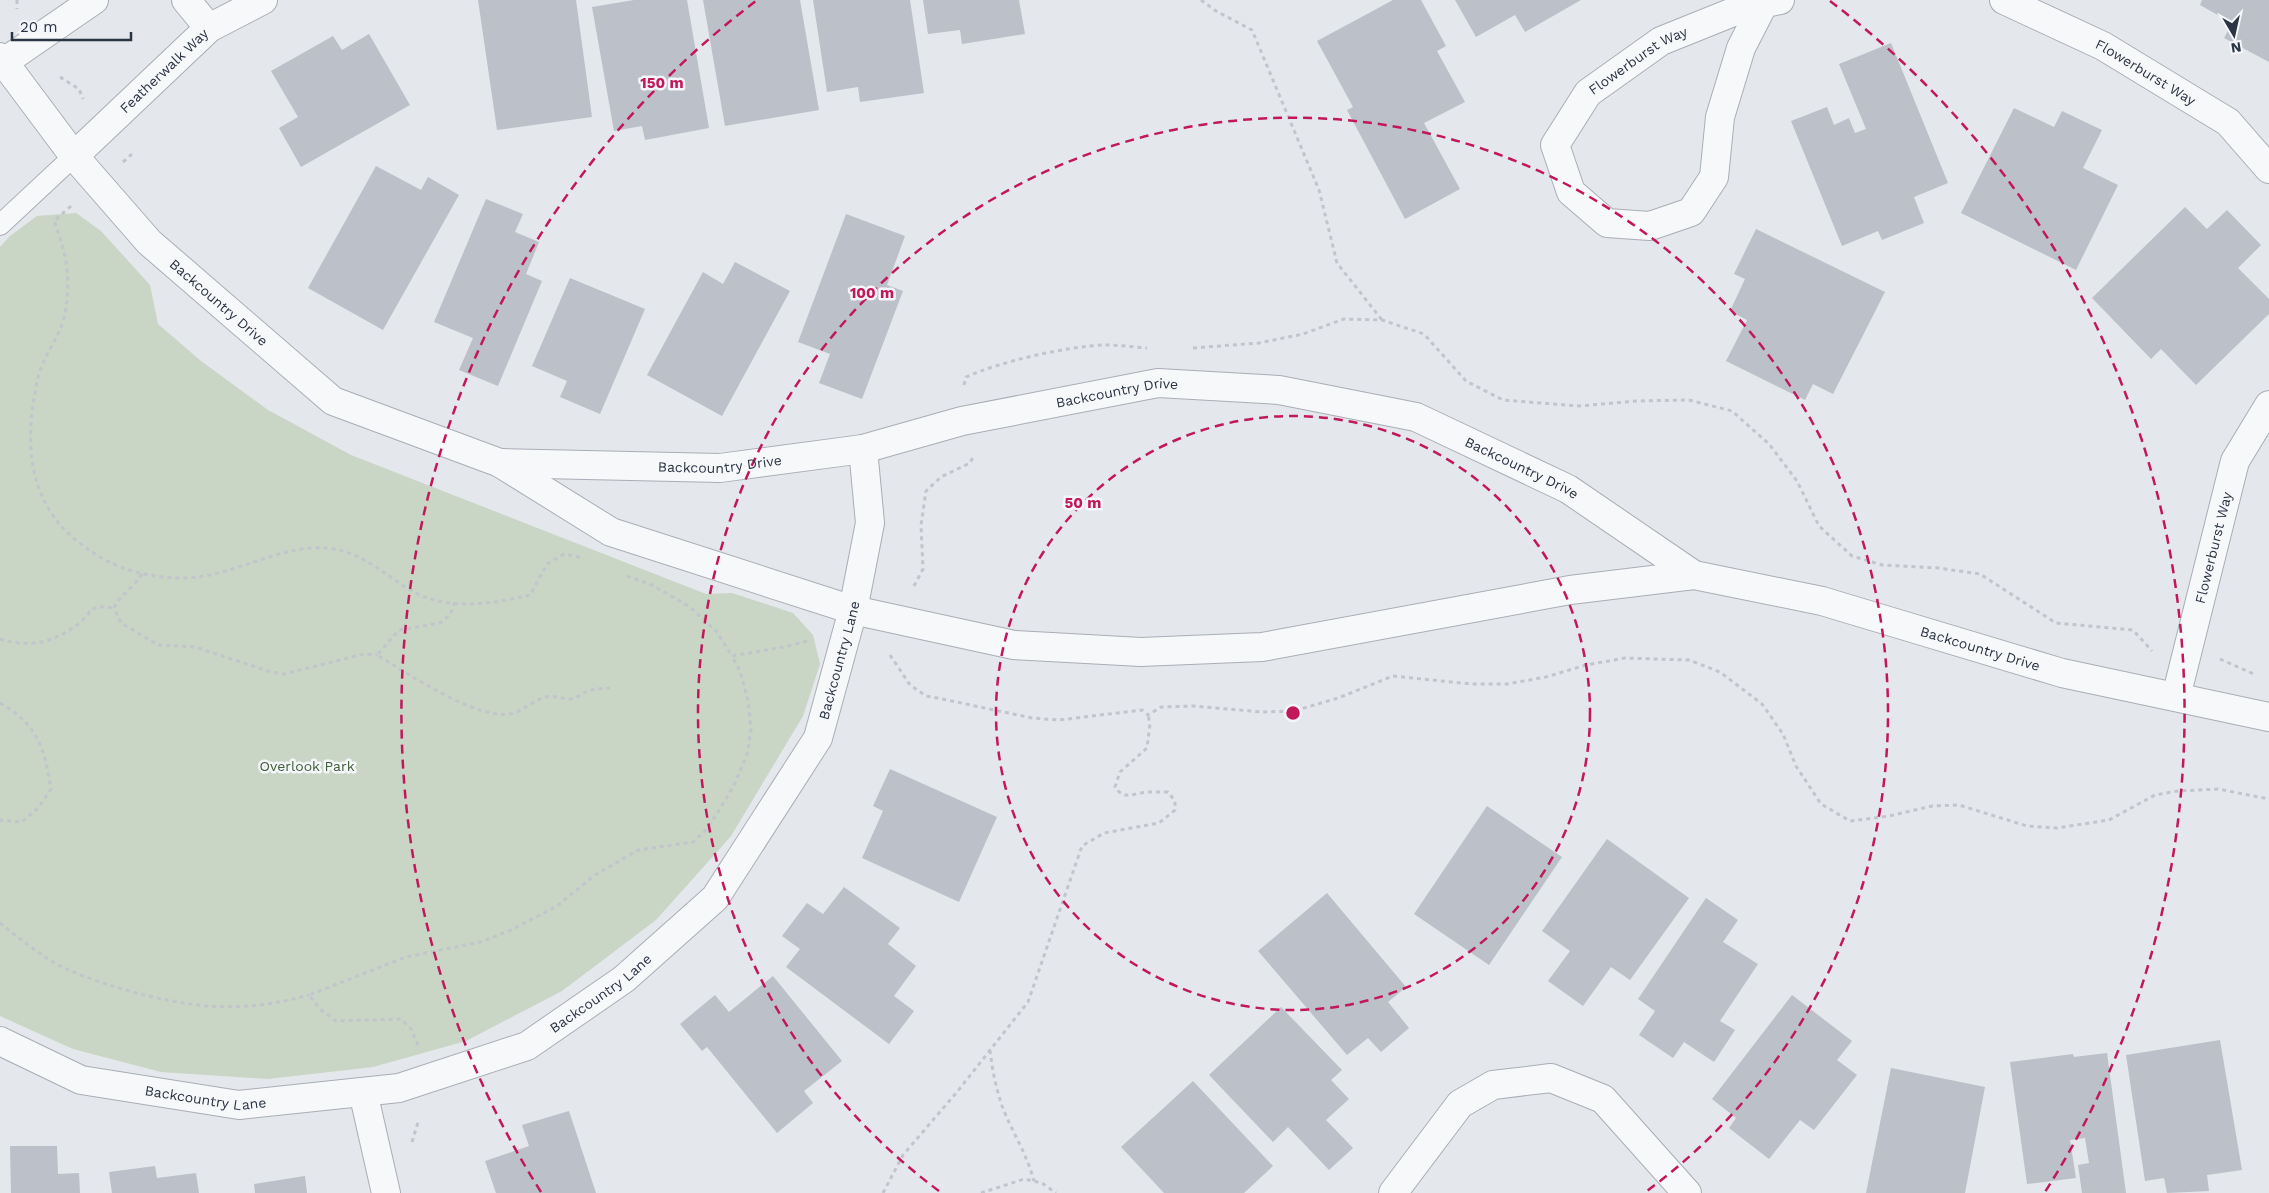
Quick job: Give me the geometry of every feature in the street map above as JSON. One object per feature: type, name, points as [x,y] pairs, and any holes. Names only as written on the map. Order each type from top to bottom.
[{"type":"street","points":[[2,60],[94,0]]},
{"type":"street","points":[[186,0],[209,28]]},
{"type":"street","name":"Featherwalk Way","points":[[74,156],[209,28],[263,0]]},
{"type":"street","name":"Flowerburst Way","points":[[2004,0],[2104,46],[2228,122],[2269,169]]},
{"type":"street","name":"Flowerburst Way","points":[[1772,2],[1741,48],[1720,117],[1714,177],[1691,212],[1650,226],[1608,223],[1570,192],[1555,145],[1588,93],[1660,41],[1743,8],[1772,2]]},
{"type":"street","name":"Backcountry Drive","points":[[2,60],[74,156],[149,242],[333,401],[500,463],[611,532],[853,610],[1014,645],[1150,652],[1262,647],[1570,590],[1694,575],[1822,601],[2062,673],[2269,717]]},
{"type":"street","name":"Backcountry Drive","points":[[500,463],[720,468],[864,449],[972,418],[1158,383],[1279,390],[1416,418],[1568,489],[1694,575]]},
{"type":"street","name":"Flowerburst Way","points":[[2176,697],[2236,461],[2269,405]]},
{"type":"street","name":"Backcountry Lane","points":[[0,1041],[81,1080],[239,1105],[399,1088],[527,1046],[624,979],[715,898],[818,738],[853,610],[870,523],[864,449]]},
{"type":"street","points":[[1393,1193],[1460,1104],[1493,1085],[1551,1078],[1603,1099],[1688,1193]]},
{"type":"street","points":[[363,1092],[386,1193]]},
{"type":"lane","points":[[0,225],[74,156]]},
{"type":"path","points":[[1200,0],[1216,11],[1252,30],[1319,190],[1337,263],[1382,320]]},
{"type":"path","points":[[114,608],[120,597],[133,588],[142,574]]},
{"type":"path","points":[[377,655],[399,630],[440,623],[450,615],[455,602]]},
{"type":"path","points":[[0,639],[28,644],[49,641],[81,622],[88,610],[102,606],[114,608]]},
{"type":"path","points":[[114,608],[121,623],[133,632],[146,636],[158,645],[195,647],[271,672],[284,674],[364,654],[377,655],[435,689],[489,713],[509,714],[554,695],[568,699],[578,697],[588,690],[610,688]]},
{"type":"path","points":[[0,923],[50,960],[88,978],[125,990],[208,1006],[255,1005],[283,1002],[310,995],[406,957],[480,942],[510,931],[557,906],[595,875],[638,850],[693,842],[706,830],[734,785],[747,756],[751,729],[748,700],[740,671],[732,656]]},
{"type":"path","points":[[2215,657],[2256,675]]},
{"type":"path","points":[[0,703],[13,710],[32,727],[46,762],[51,789],[39,807],[22,822],[0,820]]},
{"type":"path","points":[[883,1193],[903,1155],[1028,1002],[1082,846],[1104,833],[1159,823],[1175,810],[1175,801],[1168,792],[1147,792],[1127,796],[1120,793],[1115,787],[1120,772],[1147,748],[1150,724],[1148,715]]},
{"type":"path","points":[[310,995],[320,1009],[336,1021],[401,1020],[411,1029],[420,1053]]},
{"type":"path","points":[[990,1050],[992,1071],[1002,1106],[1030,1163],[1034,1181]]},
{"type":"path","points":[[981,1193],[1024,1179],[1042,1183],[1056,1193]]},
{"type":"green space","name":"Overlook Park","points":[[76,213],[101,231],[150,285],[158,324],[201,361],[268,410],[351,455],[706,594],[732,593],[793,613],[813,635],[820,664],[803,716],[731,836],[656,920],[562,991],[466,1041],[373,1067],[268,1079],[161,1072],[73,1049],[0,1016],[0,247],[10,236],[37,216]]},
{"type":"building","points":[[478,0],[576,0],[592,117],[497,130]]},
{"type":"building","points":[[634,0],[687,0],[709,128],[645,140],[642,126],[614,131],[592,7]]},
{"type":"building","points":[[703,0],[800,0],[819,110],[725,126]]},
{"type":"building","points":[[813,0],[910,0],[924,93],[860,102],[858,87],[827,92]]},
{"type":"building","points":[[923,0],[1019,0],[1025,34],[962,44],[960,30],[928,34]]},
{"type":"building","points":[[1393,0],[1421,0],[1446,46],[1437,51],[1465,102],[1424,123],[1460,189],[1405,219],[1347,110],[1353,107],[1317,41]]},
{"type":"building","points":[[1455,0],[1581,0],[1525,32],[1515,15],[1476,37]]},
{"type":"building","points":[[2202,0],[2269,0],[2269,62],[2224,38],[2232,23],[2200,5]]},
{"type":"building","points":[[369,34],[410,105],[301,167],[279,128],[298,117],[271,71],[333,36],[342,50]]},
{"type":"building","points":[[1891,43],[1948,183],[1914,197],[1924,223],[1882,240],[1878,231],[1842,246],[1791,121],[1827,107],[1834,125],[1849,118],[1855,133],[1866,129],[1839,64]]},
{"type":"building","points":[[2014,108],[2054,127],[2062,111],[2102,130],[2083,168],[2118,185],[2076,270],[1961,213]]},
{"type":"building","points":[[376,166],[421,190],[428,177],[459,195],[383,330],[308,288]]},
{"type":"building","points":[[486,199],[523,214],[515,232],[539,242],[526,274],[542,281],[498,386],[459,370],[473,338],[434,322]]},
{"type":"building","points":[[2185,207],[2207,229],[2227,210],[2261,245],[2238,268],[2269,299],[2269,314],[2196,385],[2161,349],[2151,359],[2092,298]]},
{"type":"building","points":[[846,214],[905,236],[887,285],[903,291],[862,399],[819,383],[830,354],[798,342]]},
{"type":"building","points":[[1756,229],[1885,292],[1833,394],[1813,384],[1805,400],[1726,361],[1747,320],[1730,311],[1745,279],[1734,274]]},
{"type":"building","points":[[735,262],[790,291],[722,416],[647,375],[703,272],[723,284]]},
{"type":"building","points":[[570,278],[645,309],[600,414],[560,397],[567,381],[532,366]]},
{"type":"building","points":[[890,769],[997,817],[959,902],[862,858],[883,811],[873,806]]},
{"type":"building","points":[[1487,806],[1562,857],[1489,965],[1414,914]]},
{"type":"building","points":[[1607,839],[1689,898],[1630,980],[1611,967],[1583,1006],[1548,981],[1570,951],[1542,931]]},
{"type":"building","points":[[844,887],[900,928],[888,944],[916,966],[894,996],[914,1011],[889,1044],[786,967],[800,949],[782,936],[807,903],[823,914]]},
{"type":"building","points":[[1327,893],[1406,987],[1388,1002],[1409,1028],[1381,1052],[1368,1038],[1347,1055],[1258,951]]},
{"type":"building","points":[[1706,898],[1738,920],[1723,942],[1758,964],[1720,1021],[1735,1030],[1714,1062],[1684,1042],[1673,1058],[1639,1035],[1655,1011],[1638,999]]},
{"type":"building","points":[[773,976],[842,1061],[804,1091],[813,1103],[777,1133],[707,1047],[702,1051],[680,1024],[715,995],[729,1012]]},
{"type":"building","points":[[1792,995],[1852,1041],[1837,1060],[1857,1075],[1814,1130],[1800,1120],[1769,1159],[1729,1128],[1736,1118],[1712,1099]]},
{"type":"building","points":[[1281,1007],[1342,1070],[1331,1080],[1349,1099],[1326,1120],[1353,1148],[1329,1170],[1288,1127],[1273,1142],[1209,1075]]},
{"type":"building","points":[[2220,1040],[2242,1170],[2207,1175],[2209,1191],[2167,1193],[2164,1178],[2145,1181],[2126,1055]]},
{"type":"building","points":[[2107,1053],[2126,1193],[2082,1193],[2078,1165],[2089,1163],[2085,1138],[2070,1140],[2076,1178],[2027,1184],[2010,1062],[2073,1054],[2074,1057]]},
{"type":"building","points":[[1891,1068],[1985,1087],[1965,1193],[1866,1193]]},
{"type":"building","points":[[1193,1081],[1273,1166],[1244,1193],[1164,1193],[1121,1147]]},
{"type":"building","points":[[569,1111],[596,1193],[496,1193],[485,1161],[529,1146],[522,1125]]},
{"type":"building","points":[[10,1146],[57,1146],[58,1174],[79,1173],[80,1193],[11,1193]]},
{"type":"building","points":[[155,1166],[157,1178],[196,1173],[199,1193],[112,1193],[109,1172]]},
{"type":"building","points":[[305,1176],[307,1193],[255,1193],[254,1184]]}]
